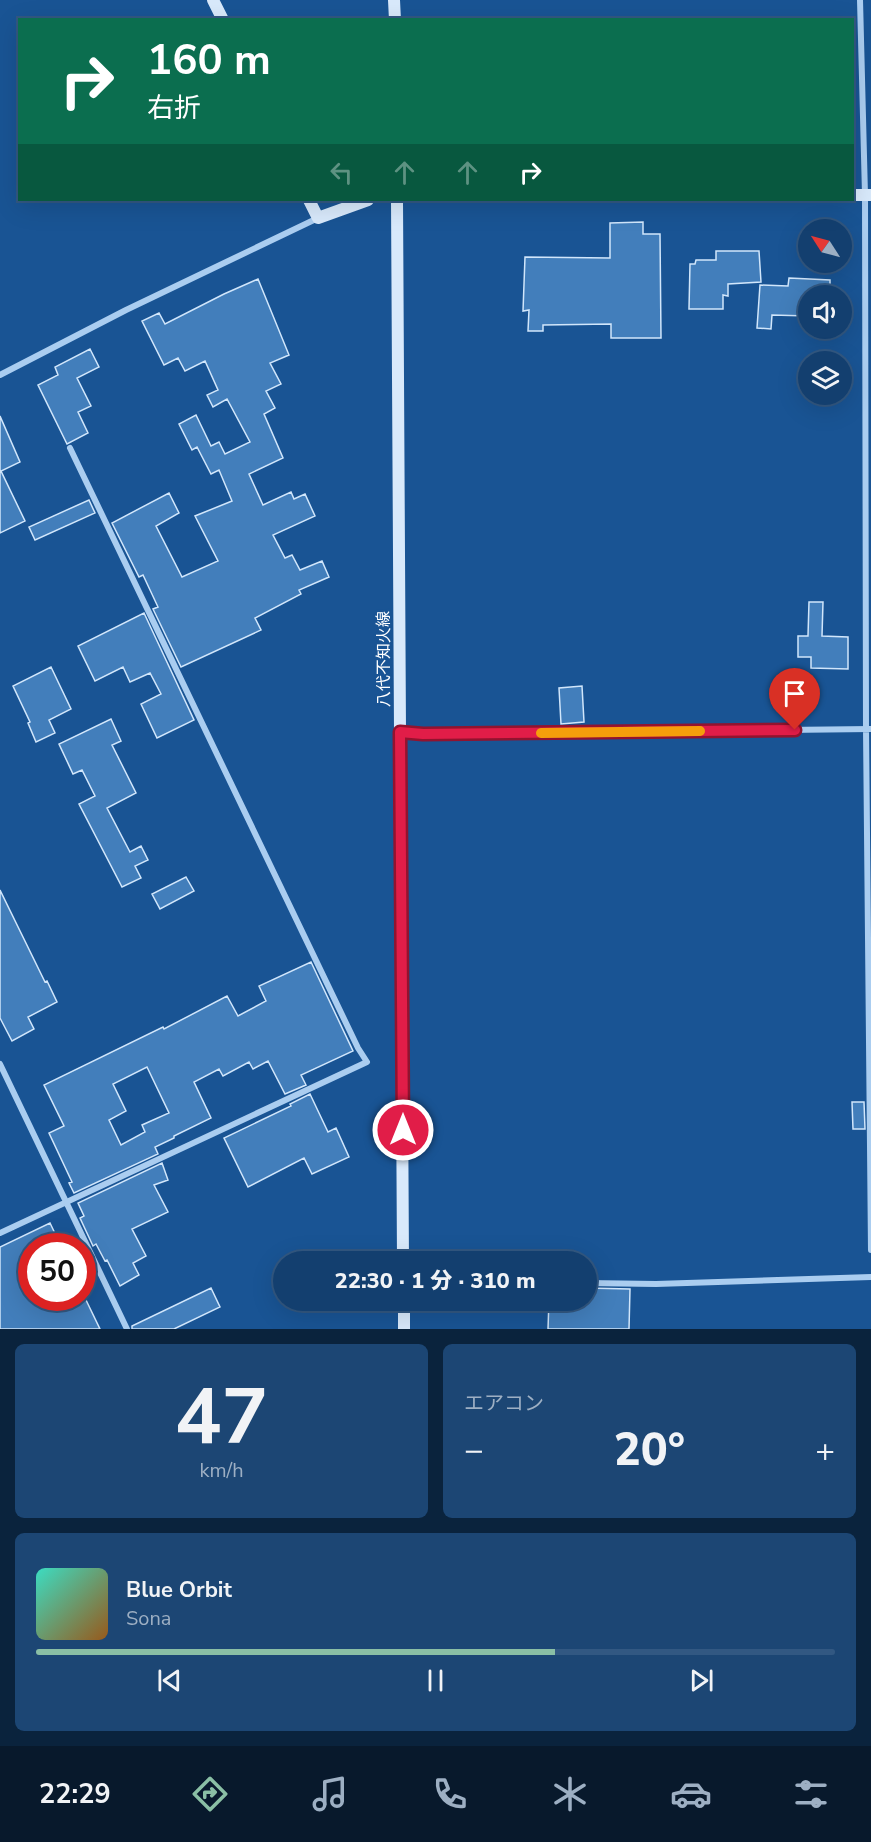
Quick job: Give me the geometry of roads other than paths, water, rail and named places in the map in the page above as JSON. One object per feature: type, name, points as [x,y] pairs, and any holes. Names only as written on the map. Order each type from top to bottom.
[{"type":"main road","points":[[213,0],[222,18]]},
{"type":"main road","points":[[394,0],[395,18]]},
{"type":"main road","points":[[310,201],[318,218],[365,201]]},
{"type":"main road","name":"八代不知火線","points":[[397,201],[404,1251]]},
{"type":"main road","points":[[404,1311],[404,1329]]},
{"type":"street","points":[[860,0],[871,1250]]},
{"type":"street","points":[[0,375],[126,310],[318,218]]},
{"type":"street","points":[[0,1233],[367,1062],[358,1048],[70,448]]},
{"type":"street","points":[[400,732],[434,734],[868,729]]},
{"type":"street","points":[[0,1064],[127,1329]]},
{"type":"street","points":[[597,1284],[871,1277]]}]
